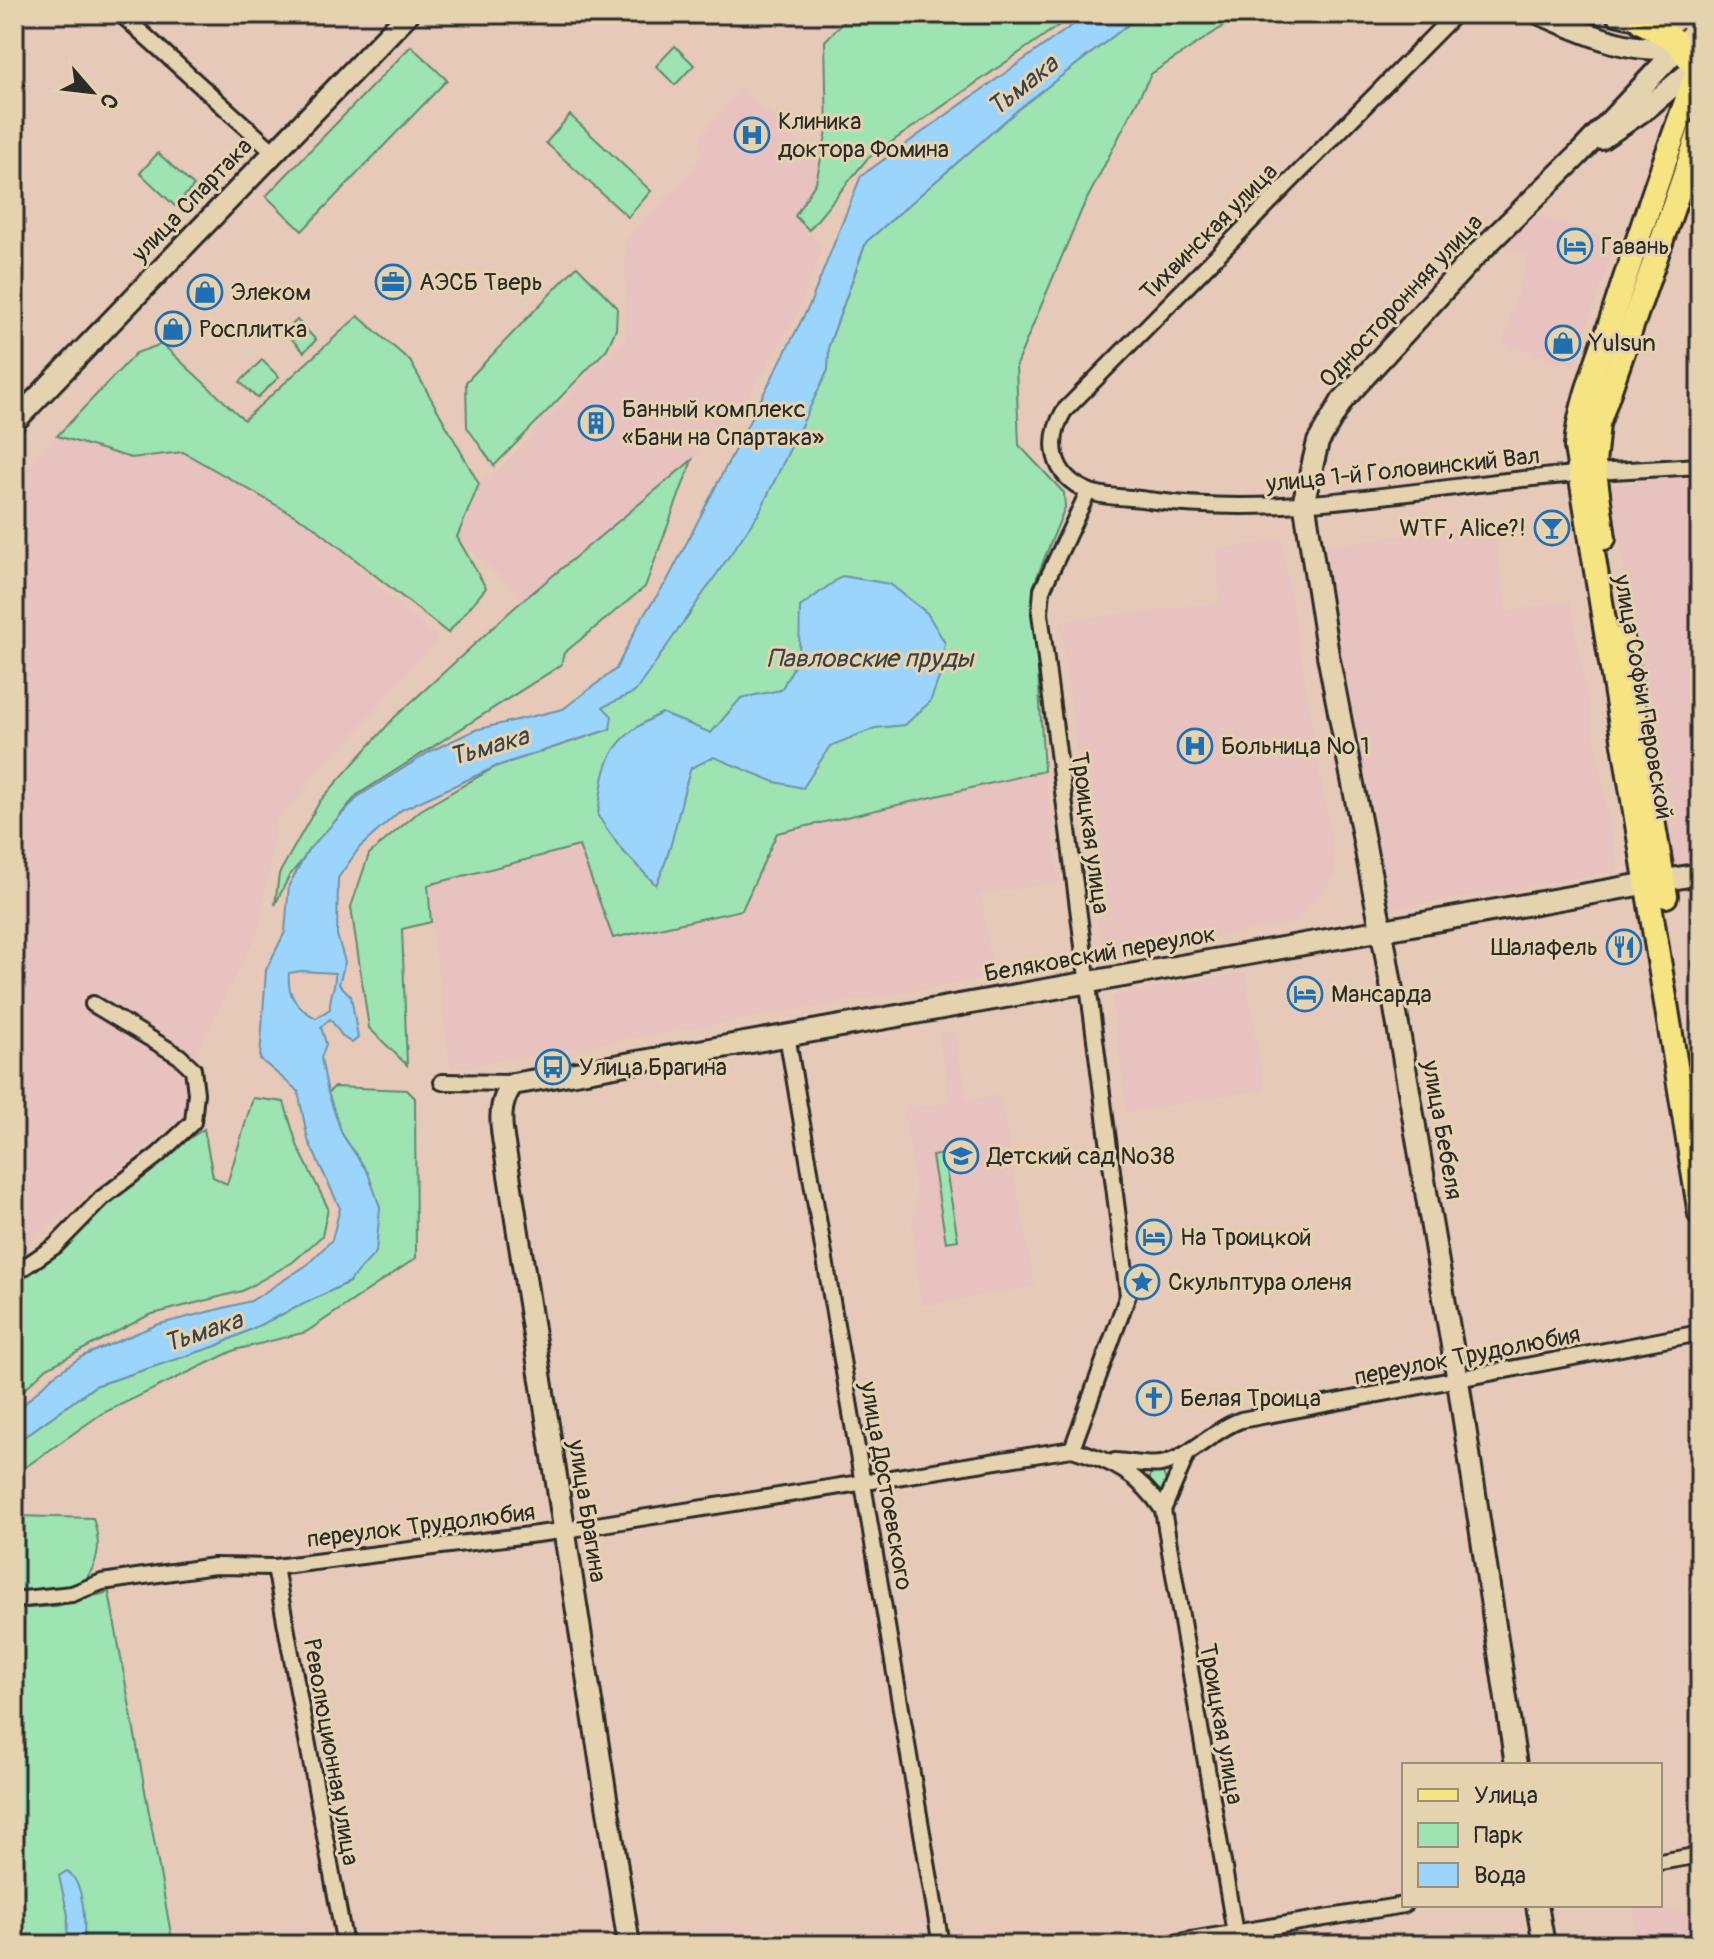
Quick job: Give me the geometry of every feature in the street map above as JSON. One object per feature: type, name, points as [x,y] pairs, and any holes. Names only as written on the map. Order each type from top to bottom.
[{"type":"main road","points":[[1586,473],[1577,438],[1582,412],[1674,132],[1698,69],[1685,44],[1641,22]]},
{"type":"main road","points":[[1586,473],[1601,408],[1700,130]]},
{"type":"main road","name":"улица Софьи Перовской","points":[[1586,473],[1700,1123]]},
{"type":"main road","name":"улица Софьи Перовской","points":[[1656,882],[1700,1214]]},
{"type":"street","points":[[121,14],[274,152]]},
{"type":"street","name":"улица Спартака","points":[[14,422],[408,14]]},
{"type":"street","name":"Тихвинская улица","points":[[1088,492],[1067,477],[1053,454],[1052,439],[1064,411],[1455,14]]},
{"type":"street","points":[[1540,14],[1620,44],[1649,49],[1685,44]]},
{"type":"street","points":[[1616,14],[1641,22],[1667,24],[1695,14]]},
{"type":"street","name":"Односторонняя улица","points":[[1304,506],[1314,453],[1342,401],[1472,259],[1578,155],[1700,25]]},
{"type":"street","points":[[1620,44],[1638,70],[1636,90]]},
{"type":"street","name":"Односторонняя улица","points":[[1578,155],[1698,69]]},
{"type":"street","points":[[1647,108],[1665,116],[1674,132]]},
{"type":"street","name":"улица 1-й Головинский Вал","points":[[1088,492],[1206,505],[1304,506],[1586,473],[1700,466]]},
{"type":"street","name":"Троицкая улица","points":[[1072,1449],[1128,1295],[1040,613],[1042,590],[1088,492]]},
{"type":"street","name":"улица Бебеля","points":[[1304,506],[1458,1381],[1516,1763]]},
{"type":"street","name":"Беляковский переулок","points":[[513,1085],[1700,874]]},
{"type":"street","points":[[14,1274],[55,1246],[102,1198],[193,1122],[196,1093],[193,1069],[179,1056],[93,1004]]},
{"type":"street","name":"улица Достоевского","points":[[787,1035],[941,1945]]},
{"type":"street","points":[[442,1082],[513,1085]]},
{"type":"street","name":"улица Брагина","points":[[513,1085],[503,1101],[501,1116],[629,1945]]},
{"type":"street","name":"переулок Трудолюбия","points":[[1111,1461],[1161,1464],[1187,1454],[1225,1425],[1241,1420],[1700,1333]]},
{"type":"street","points":[[1072,1449],[1111,1461],[1140,1481],[1163,1510],[1187,1454]]},
{"type":"street","name":"переулок Трудолюбия","points":[[14,1600],[72,1594],[102,1582],[214,1566],[275,1567],[563,1530],[1072,1449]]},
{"type":"street","name":"Троицкая улица","points":[[1163,1510],[1236,1939]]},
{"type":"street","name":"Революционная улица","points":[[275,1567],[345,1945]]},
{"type":"street","points":[[1662,1862],[1700,1855]]},
{"type":"street","points":[[1160,1945],[1236,1939],[1402,1905]]},
{"type":"street","points":[[1537,1907],[1544,1945]]},
{"type":"shaded area","points":[[740,87],[820,161],[816,182],[795,215],[821,249],[796,317],[749,394],[692,460],[524,599],[457,537],[479,484],[495,473],[626,338],[625,243],[703,156],[700,138]]},
{"type":"shaded area","points":[[1532,214],[1595,234],[1618,236],[1573,365],[1503,343],[1529,255],[1507,247]]},
{"type":"shaded area","points":[[129,363],[438,639],[276,821],[258,931],[194,1057],[185,1114],[14,1255],[14,481]]},
{"type":"shaded area","points":[[1700,475],[1700,873],[1674,878],[1611,485]]},
{"type":"shaded area","name":"Больница № 1","points":[[1492,524],[1507,612],[1570,601],[1617,870],[1387,910],[1321,546]]},
{"type":"shaded area","name":"Больница № 1","points":[[1281,540],[1337,876],[1292,923],[1103,958],[1061,621],[1220,603],[1216,550]]},
{"type":"shaded area","points":[[1044,771],[1059,882],[981,894],[993,977],[451,1069],[427,885],[579,846],[613,938],[742,910],[776,833]]},
{"type":"shaded area","points":[[1245,973],[1264,1089],[1127,1112],[1112,996]]},
{"type":"shaded area","name":"Детский сад №38","points":[[954,1032],[967,1100],[1000,1096],[1034,1286],[921,1306],[912,1224],[918,1202],[904,1110],[950,1102],[939,1034]]},
{"type":"shaded area","points":[[1662,1906],[1700,1920],[1700,1945],[1639,1945],[1632,1907]]},
{"type":"green space","points":[[851,14],[1075,14],[867,159],[809,230],[795,216],[816,182],[827,131],[825,41]]},
{"type":"green space","points":[[1142,14],[1242,14],[1151,74],[1082,209],[1016,365],[1019,445],[1064,493],[1065,507],[1033,587],[1044,771],[777,833],[742,910],[613,938],[579,846],[428,885],[431,922],[402,929],[407,1065],[369,1028],[351,907],[369,854],[421,810],[497,766],[610,729],[602,707],[688,617],[828,370],[829,345],[866,242],[1021,107]]},
{"type":"green space","points":[[411,46],[447,80],[302,231],[266,196]]},
{"type":"green space","points":[[675,46],[694,65],[675,85],[656,66]]},
{"type":"green space","points":[[570,115],[651,191],[628,217],[546,143]]},
{"type":"green space","points":[[158,153],[194,186],[175,206],[140,173]]},
{"type":"green space","points":[[577,266],[617,307],[616,329],[607,349],[494,466],[467,427],[466,382]]},
{"type":"green space","points":[[358,316],[410,361],[479,484],[457,537],[486,588],[448,633],[313,526],[183,452],[131,458],[57,436],[136,353],[162,344],[244,420]]},
{"type":"green space","points":[[297,320],[316,340],[304,352],[285,332]]},
{"type":"green space","points":[[262,360],[279,377],[257,398],[240,382]]},
{"type":"green space","points":[[692,460],[645,587],[564,653],[561,665],[357,795],[289,876],[275,905],[279,874],[320,801],[394,718],[514,608]]},
{"type":"green space","points":[[334,1087],[407,1090],[415,1098],[416,1258],[306,1332],[235,1350],[101,1414],[14,1475],[14,1444],[95,1386],[216,1346],[349,1282],[368,1173],[342,1134],[328,1093]]},
{"type":"green space","points":[[253,1098],[284,1102],[297,1145],[328,1208],[322,1236],[293,1262],[242,1291],[149,1315],[47,1368],[14,1399],[14,1272],[162,1156],[204,1129],[213,1177],[227,1184]]},
{"type":"green space","points":[[957,1152],[959,1167],[946,1170],[958,1240],[946,1242],[932,1156]]},
{"type":"green space","points":[[1150,1469],[1162,1470],[1166,1481],[1159,1495],[1150,1483]]},
{"type":"green space","points":[[14,1516],[93,1518],[98,1552],[84,1582],[47,1593],[14,1589]]},
{"type":"green space","points":[[109,1592],[173,1945],[14,1945],[14,1609],[57,1606]]},
{"type":"water","name":"Тьмака","points":[[1088,14],[1142,14],[1021,107],[866,242],[829,345],[828,370],[759,513],[635,692],[603,707],[612,716],[610,729],[497,766],[401,810],[360,847],[338,878],[337,935],[345,962],[339,984],[351,996],[358,1038],[352,1043],[343,1037],[330,1019],[321,1027],[326,1044],[321,1058],[328,1093],[342,1134],[368,1173],[380,1207],[376,1252],[349,1282],[216,1346],[95,1386],[14,1444],[14,1414],[53,1376],[83,1356],[156,1325],[251,1301],[307,1265],[332,1240],[340,1208],[308,1140],[298,1091],[260,1059],[266,970],[285,932],[289,885],[308,850],[359,796],[431,751],[475,730],[563,709],[616,669],[641,619],[667,581],[810,304],[861,176]],"holes":[[[289,973],[335,973],[330,1009],[316,1018],[303,1010],[291,994]]]},
{"type":"water","name":"Павловские пруды","points":[[842,576],[890,584],[927,613],[945,643],[939,678],[930,702],[905,725],[875,728],[830,746],[803,788],[775,782],[714,757],[691,768],[656,885],[621,849],[598,816],[603,780],[612,753],[630,732],[662,713],[711,733],[741,698],[781,690],[799,657],[800,607]]},
{"type":"water","points":[[67,1871],[78,1885],[81,1895],[83,1945],[67,1945],[68,1915],[59,1876]]},
{"type":"place","name":"Клиника доктора Фомина","points":[[752,135]]},
{"type":"place","name":"Гавань","points":[[1575,246]]},
{"type":"place","name":"АЭСБ Тверь","points":[[393,282]]},
{"type":"place","name":"Элеком","points":[[205,292]]},
{"type":"place","name":"Росплитка","points":[[173,329]]},
{"type":"place","name":"Yulsun","points":[[1563,343]]},
{"type":"place","name":"Банный комплекс «Бани на Спартака»","points":[[596,423]]},
{"type":"place","name":"WTF, Alice?!","points":[[1552,528]]},
{"type":"place","name":"Больница № 1","points":[[1195,746]]},
{"type":"place","name":"Шалафель","points":[[1624,947]]},
{"type":"place","name":"Мансарда","points":[[1305,994]]},
{"type":"place","name":"Улица Брагина","points":[[553,1067]]},
{"type":"place","name":"Детский сад №38","points":[[961,1156]]},
{"type":"place","name":"На Троицкой","points":[[1154,1237]]},
{"type":"place","name":"Скульптура оленя","points":[[1142,1282]]},
{"type":"place","name":"Белая Троица","points":[[1154,1398]]}]
